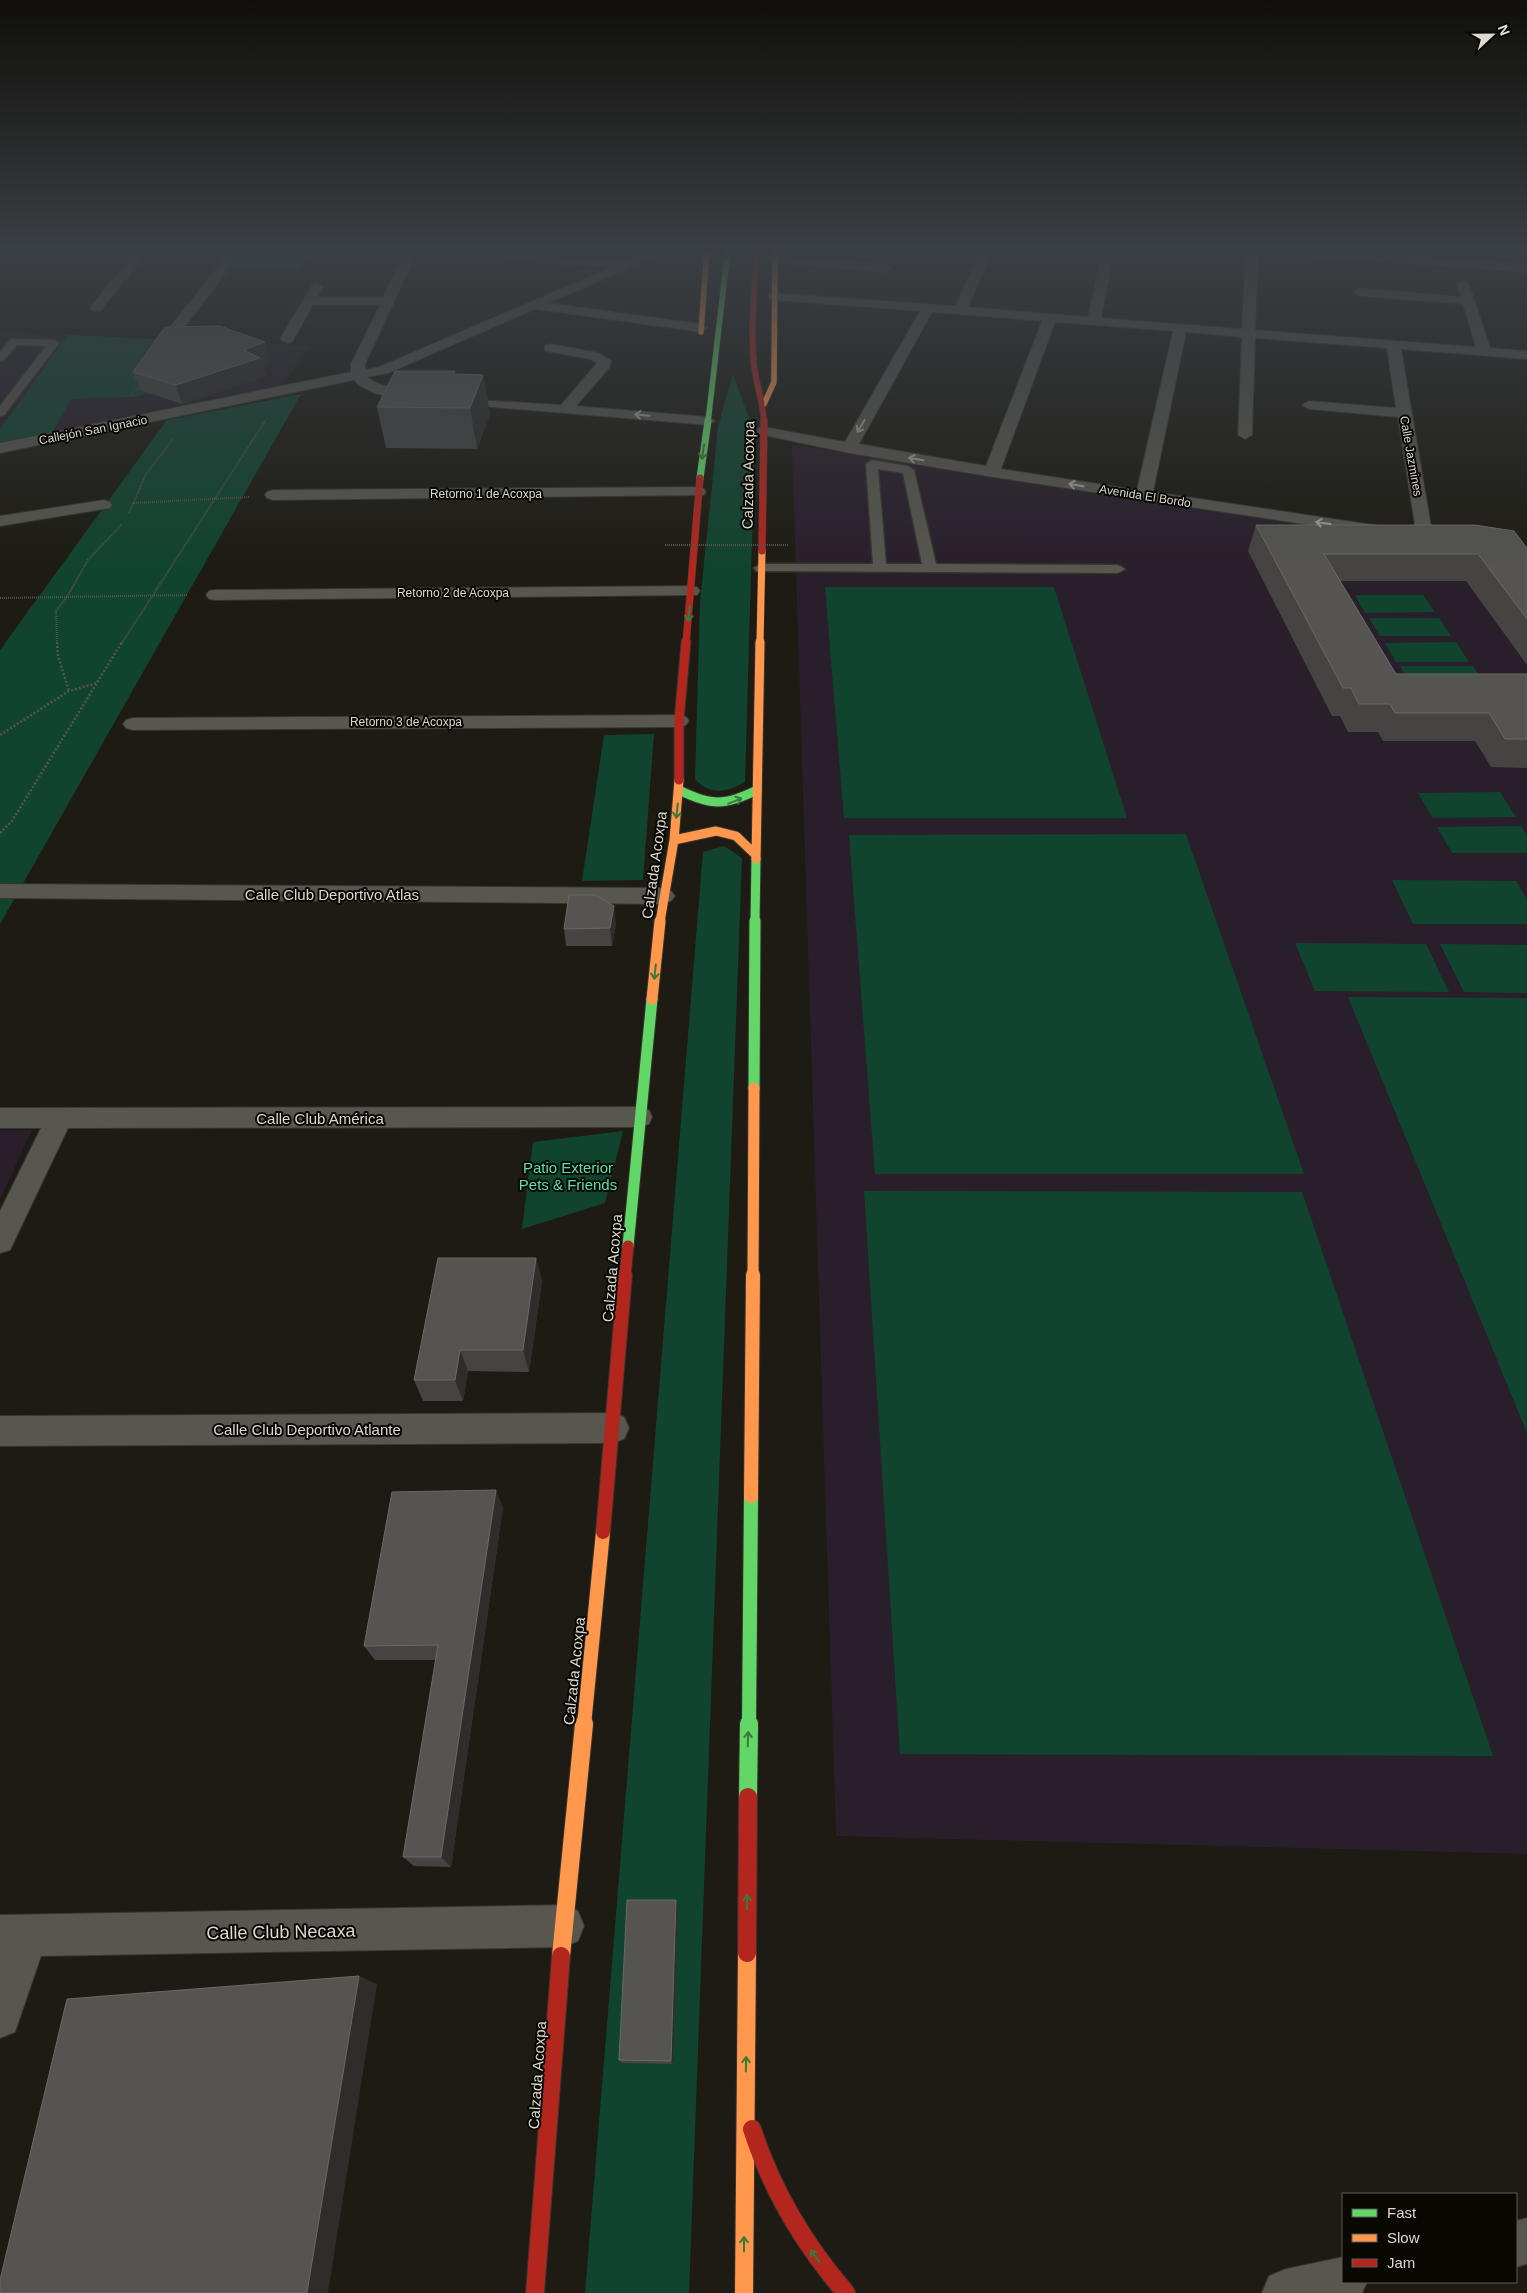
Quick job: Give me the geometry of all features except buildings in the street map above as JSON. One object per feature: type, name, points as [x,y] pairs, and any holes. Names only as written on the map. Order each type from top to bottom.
[{"type":"main road","name":"Calzada Acoxpa","points":[[535,2293],[563,1926],[614,1428],[639,1117],[663,896],[674,840],[679,790],[679,721],[698,492],[716,355]]},
{"type":"main road","name":"Calzada Acoxpa","points":[[744,2293],[756,855],[764,431],[763,404],[754,366],[754,355]]},
{"type":"main road","points":[[763,404],[774,382],[774,355]]},
{"type":"main road","points":[[700,397],[708,421]]},
{"type":"main road","points":[[679,790],[697,801],[716,806],[734,802],[757,790]]},
{"type":"main road","points":[[674,840],[716,831],[736,836],[756,855]]},
{"type":"main road","points":[[745,2100],[756,2146],[775,2191],[798,2234],[827,2273],[846,2293]]},
{"type":"street","points":[[363,355],[358,365],[358,376],[363,383],[388,392],[425,398],[708,421]]},
{"type":"street","name":"Callejón San Ignacio","points":[[0,448],[358,376],[383,370],[418,355]]},
{"type":"street","points":[[566,408],[604,365],[604,361],[589,355]]},
{"type":"street","points":[[849,448],[901,355]]},
{"type":"street","points":[[992,471],[1036,355]]},
{"type":"street","points":[[1144,496],[1174,355]]},
{"type":"street","points":[[1245,435],[1248,355]]},
{"type":"street","name":"Calle Jazmines","points":[[1395,355],[1425,538]]},
{"type":"street","points":[[1309,405],[1404,413]]},
{"type":"street","name":"Avenida El Bordo","points":[[764,431],[849,448],[1144,496],[1386,532]]},
{"type":"street","name":"Retorno 1 de Acoxpa","points":[[273,495],[698,492]]},
{"type":"street","points":[[0,521],[104,505]]},
{"type":"street","points":[[1406,535],[1444,541]]},
{"type":"street","name":"Retorno 2 de Acoxpa","points":[[215,595],[691,591]]},
{"type":"street","name":"Retorno 3 de Acoxpa","points":[[133,724],[679,721]]},
{"type":"street","name":"Calle Club Deportivo Atlas","points":[[0,891],[663,896]]},
{"type":"street","name":"Calle Club América","points":[[0,1118],[639,1117]]},
{"type":"street","points":[[0,1241],[60,1118]]},
{"type":"street","name":"Calle Club Deportivo Atlante","points":[[0,1431],[614,1428]]},
{"type":"street","name":"Calle Club Necaxa","points":[[13,1936],[563,1926]]},
{"type":"street","points":[[0,2016],[13,1936]]},
{"type":"street","points":[[1286,2293],[1342,2281]]},
{"type":"lane","points":[[0,413],[45,355]]},
{"type":"lane","points":[[880,568],[872,464],[908,470],[930,569]]},
{"type":"lane","points":[[761,568],[1118,569]]},
{"type":"path","points":[[138,384],[144,387]]},
{"type":"path","points":[[0,833],[12,821],[151,595],[270,414],[262,414]]},
{"type":"path","points":[[69,691],[58,656],[56,610],[67,597],[88,560],[127,518],[146,474],[176,434]]},
{"type":"path","points":[[104,505],[273,495]]},
{"type":"path","points":[[665,545],[789,545]]},
{"type":"path","points":[[0,598],[215,595]]},
{"type":"path","points":[[0,735],[69,691],[98,683]]},
{"type":"shaded area","points":[[0,355],[304,355],[282,385],[0,442]]},
{"type":"shaded area","points":[[792,445],[1500,554],[1527,590],[1527,1854],[836,1836]]},
{"type":"shaded area","points":[[0,1130],[32,1130],[0,1200]]},
{"type":"green space","points":[[54,355],[208,355],[176,393],[146,394],[135,397],[71,399],[53,432],[0,442],[0,429]]},
{"type":"green space","points":[[733,374],[755,434],[745,782],[739,786],[718,791],[706,788],[695,779],[700,602],[718,427]]},
{"type":"green space","points":[[301,394],[0,924],[0,650],[167,420]]},
{"type":"green space","points":[[825,587],[1054,587],[1127,818],[844,818]]},
{"type":"green space","points":[[1355,595],[1423,595],[1435,612],[1365,613]]},
{"type":"green space","points":[[1369,618],[1439,618],[1451,636],[1380,636]]},
{"type":"green space","points":[[1456,642],[1469,662],[1396,662],[1385,643]]},
{"type":"green space","points":[[1400,666],[1473,666],[1486,686],[1412,686]]},
{"type":"green space","points":[[654,734],[643,880],[582,881],[604,735]]},
{"type":"green space","points":[[1500,792],[1516,817],[1433,818],[1418,793]]},
{"type":"green space","points":[[1521,826],[1527,836],[1527,853],[1452,853],[1437,827]]},
{"type":"green space","points":[[1186,834],[1304,1174],[875,1174],[849,835]]},
{"type":"green space","points":[[724,846],[742,858],[689,2293],[585,2293],[703,852]]},
{"type":"green space","points":[[1392,880],[1516,881],[1527,900],[1527,924],[1413,924]]},
{"type":"green space","points":[[1295,943],[1426,944],[1449,992],[1315,991]]},
{"type":"green space","points":[[1440,944],[1527,945],[1527,993],[1464,992]]},
{"type":"green space","points":[[1348,997],[1527,998],[1527,1433]]},
{"type":"green space","name":"Patio Exterior Pets & Friends","points":[[623,1131],[605,1203],[522,1229],[533,1142]]},
{"type":"green space","points":[[864,1191],[1302,1192],[1493,1756],[900,1754]]},
{"type":"traffic: fast","points":[[700,478],[717,355]]},
{"type":"traffic: fast","points":[[679,790],[700,800],[718,803],[736,800],[757,790]]},
{"type":"traffic: fast","points":[[754,1088],[756,859]]},
{"type":"traffic: fast","points":[[628,1246],[652,999]]},
{"type":"traffic: fast","points":[[748,1797],[751,1496]]},
{"type":"traffic: slow","points":[[764,404],[774,382],[774,355]]},
{"type":"traffic: slow","points":[[756,859],[762,551]]},
{"type":"traffic: slow","points":[[652,999],[663,896],[674,840],[679,780]]},
{"type":"traffic: slow","points":[[674,840],[716,831],[736,836],[756,855]]},
{"type":"traffic: slow","points":[[751,1496],[754,1088]]},
{"type":"traffic: slow","points":[[561,1956],[603,1532]]},
{"type":"traffic: slow","points":[[744,2293],[747,1953]]},
{"type":"traffic: jam","points":[[754,355],[754,366],[763,404],[762,551]]},
{"type":"traffic: jam","points":[[679,780],[679,721],[700,478]]},
{"type":"traffic: jam","points":[[603,1532],[628,1246]]},
{"type":"traffic: jam","points":[[747,1953],[748,1797]]},
{"type":"traffic: jam","points":[[535,2293],[561,1956]]},
{"type":"traffic: jam","points":[[752,2129],[768,2174],[789,2216],[815,2256],[846,2293]]}]
